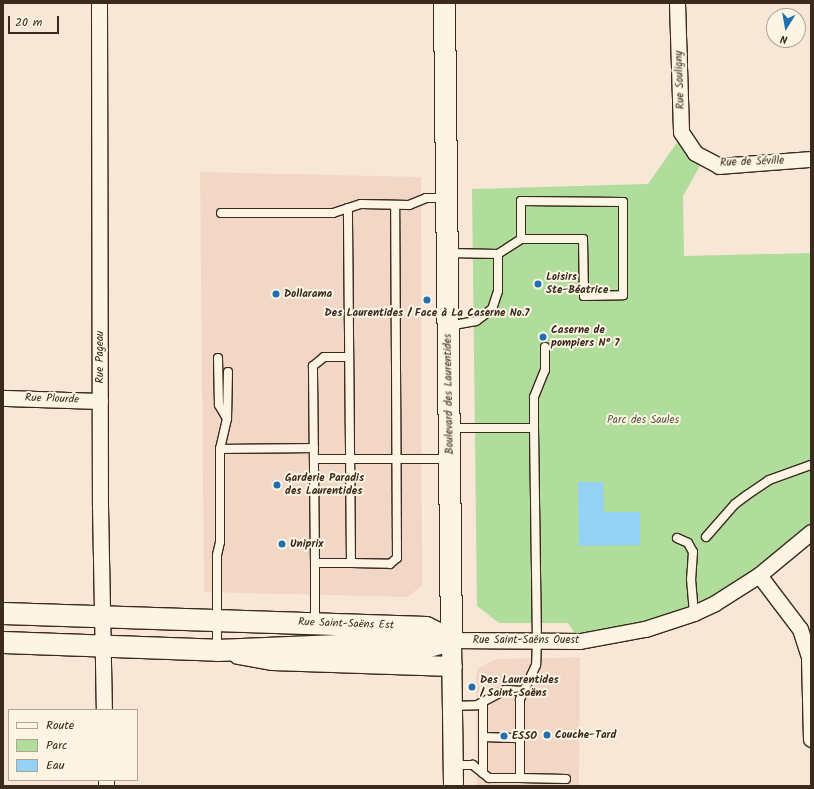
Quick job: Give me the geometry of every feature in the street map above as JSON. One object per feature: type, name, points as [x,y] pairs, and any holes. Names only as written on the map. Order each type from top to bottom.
[{"type":"main road","name":"Boulevard des Laurentides","points":[[444,3],[450,428],[451,640]]},
{"type":"main road","name":"Rue Saint-Saëns Est","points":[[3,613],[426,627],[451,640]]},
{"type":"main road","name":"Rue Saint-Saëns Est","points":[[3,642],[102,647],[217,650],[362,644],[428,646],[451,640]]},
{"type":"street","name":"Rue Pageau","points":[[99,3],[100,401],[104,709]]},
{"type":"street","name":"Rue Souligny","points":[[677,3],[682,132],[695,153]]},
{"type":"street","name":"Rue de Séville","points":[[695,153],[718,166],[811,159]]},
{"type":"street","name":"Rue Plourde","points":[[3,398],[100,401]]},
{"type":"street","name":"Rue Saint-Saëns Ouest","points":[[451,640],[580,641],[645,629],[694,613],[759,575],[811,532]]},
{"type":"street","points":[[759,575],[800,629],[809,657],[811,739]]},
{"type":"street","name":"Boulevard des Laurentides","points":[[451,640],[453,786]]},
{"type":"street","name":"Rue Saint-Saëns Est","points":[[217,650],[272,660],[452,666]]},
{"type":"lane","points":[[221,213],[333,213],[361,204],[409,205],[426,198],[446,198]]},
{"type":"lane","points":[[447,253],[498,254],[521,239],[583,239],[584,296],[623,296],[623,202],[521,201],[521,239]]},
{"type":"lane","points":[[315,563],[390,564],[397,558],[395,205]]},
{"type":"lane","points":[[348,208],[351,563]]},
{"type":"lane","points":[[448,326],[476,321],[492,309],[498,291],[498,254]]},
{"type":"lane","points":[[520,778],[520,700],[536,665],[534,397],[545,370],[545,347]]},
{"type":"lane","points":[[316,624],[313,366],[324,357],[349,357]]},
{"type":"lane","points":[[218,358],[219,405],[228,419]]},
{"type":"lane","points":[[217,650],[220,449],[228,419],[228,372]]},
{"type":"lane","points":[[450,428],[534,428]]},
{"type":"lane","points":[[220,449],[314,448]]},
{"type":"lane","points":[[314,459],[450,460]]},
{"type":"lane","points":[[706,537],[735,504],[747,494],[769,480],[811,465]]},
{"type":"lane","points":[[677,538],[688,543],[693,552],[690,578],[694,613]]},
{"type":"lane","points":[[452,706],[477,706],[505,690],[524,691]]},
{"type":"lane","points":[[483,702],[483,773]]},
{"type":"lane","points":[[483,737],[520,738]]},
{"type":"lane","points":[[452,765],[473,765],[489,778],[566,779]]},
{"type":"shaded area","points":[[200,172],[421,177],[422,585],[408,597],[204,592]]},
{"type":"shaded area","points":[[580,657],[579,786],[477,786],[476,674],[478,668],[496,659]]},
{"type":"green space","name":"Parc des Saules","points":[[678,141],[700,166],[683,196],[684,256],[811,253],[811,532],[715,603],[580,641],[568,623],[499,623],[477,606],[472,189],[648,184]]},
{"type":"water","points":[[578,482],[603,482],[604,512],[640,512],[640,545],[579,546]]},
{"type":"place","name":"Loisirs Ste-Béatrice","points":[[538,284]]},
{"type":"place","name":"Dollarama","points":[[276,294]]},
{"type":"place","name":"Des Laurentides / Face à La Caserne No.7","points":[[427,300]]},
{"type":"place","name":"Caserne de pompiers N° 7","points":[[543,337]]},
{"type":"place","name":"Garderie Paradis des Laurentides","points":[[277,485]]},
{"type":"place","name":"Uniprix","points":[[282,544]]},
{"type":"place","name":"Des Laurentides / Saint-Saëns","points":[[472,687]]},
{"type":"place","name":"Couche-Tard","points":[[547,735]]},
{"type":"place","name":"ESSO","points":[[504,736]]}]
